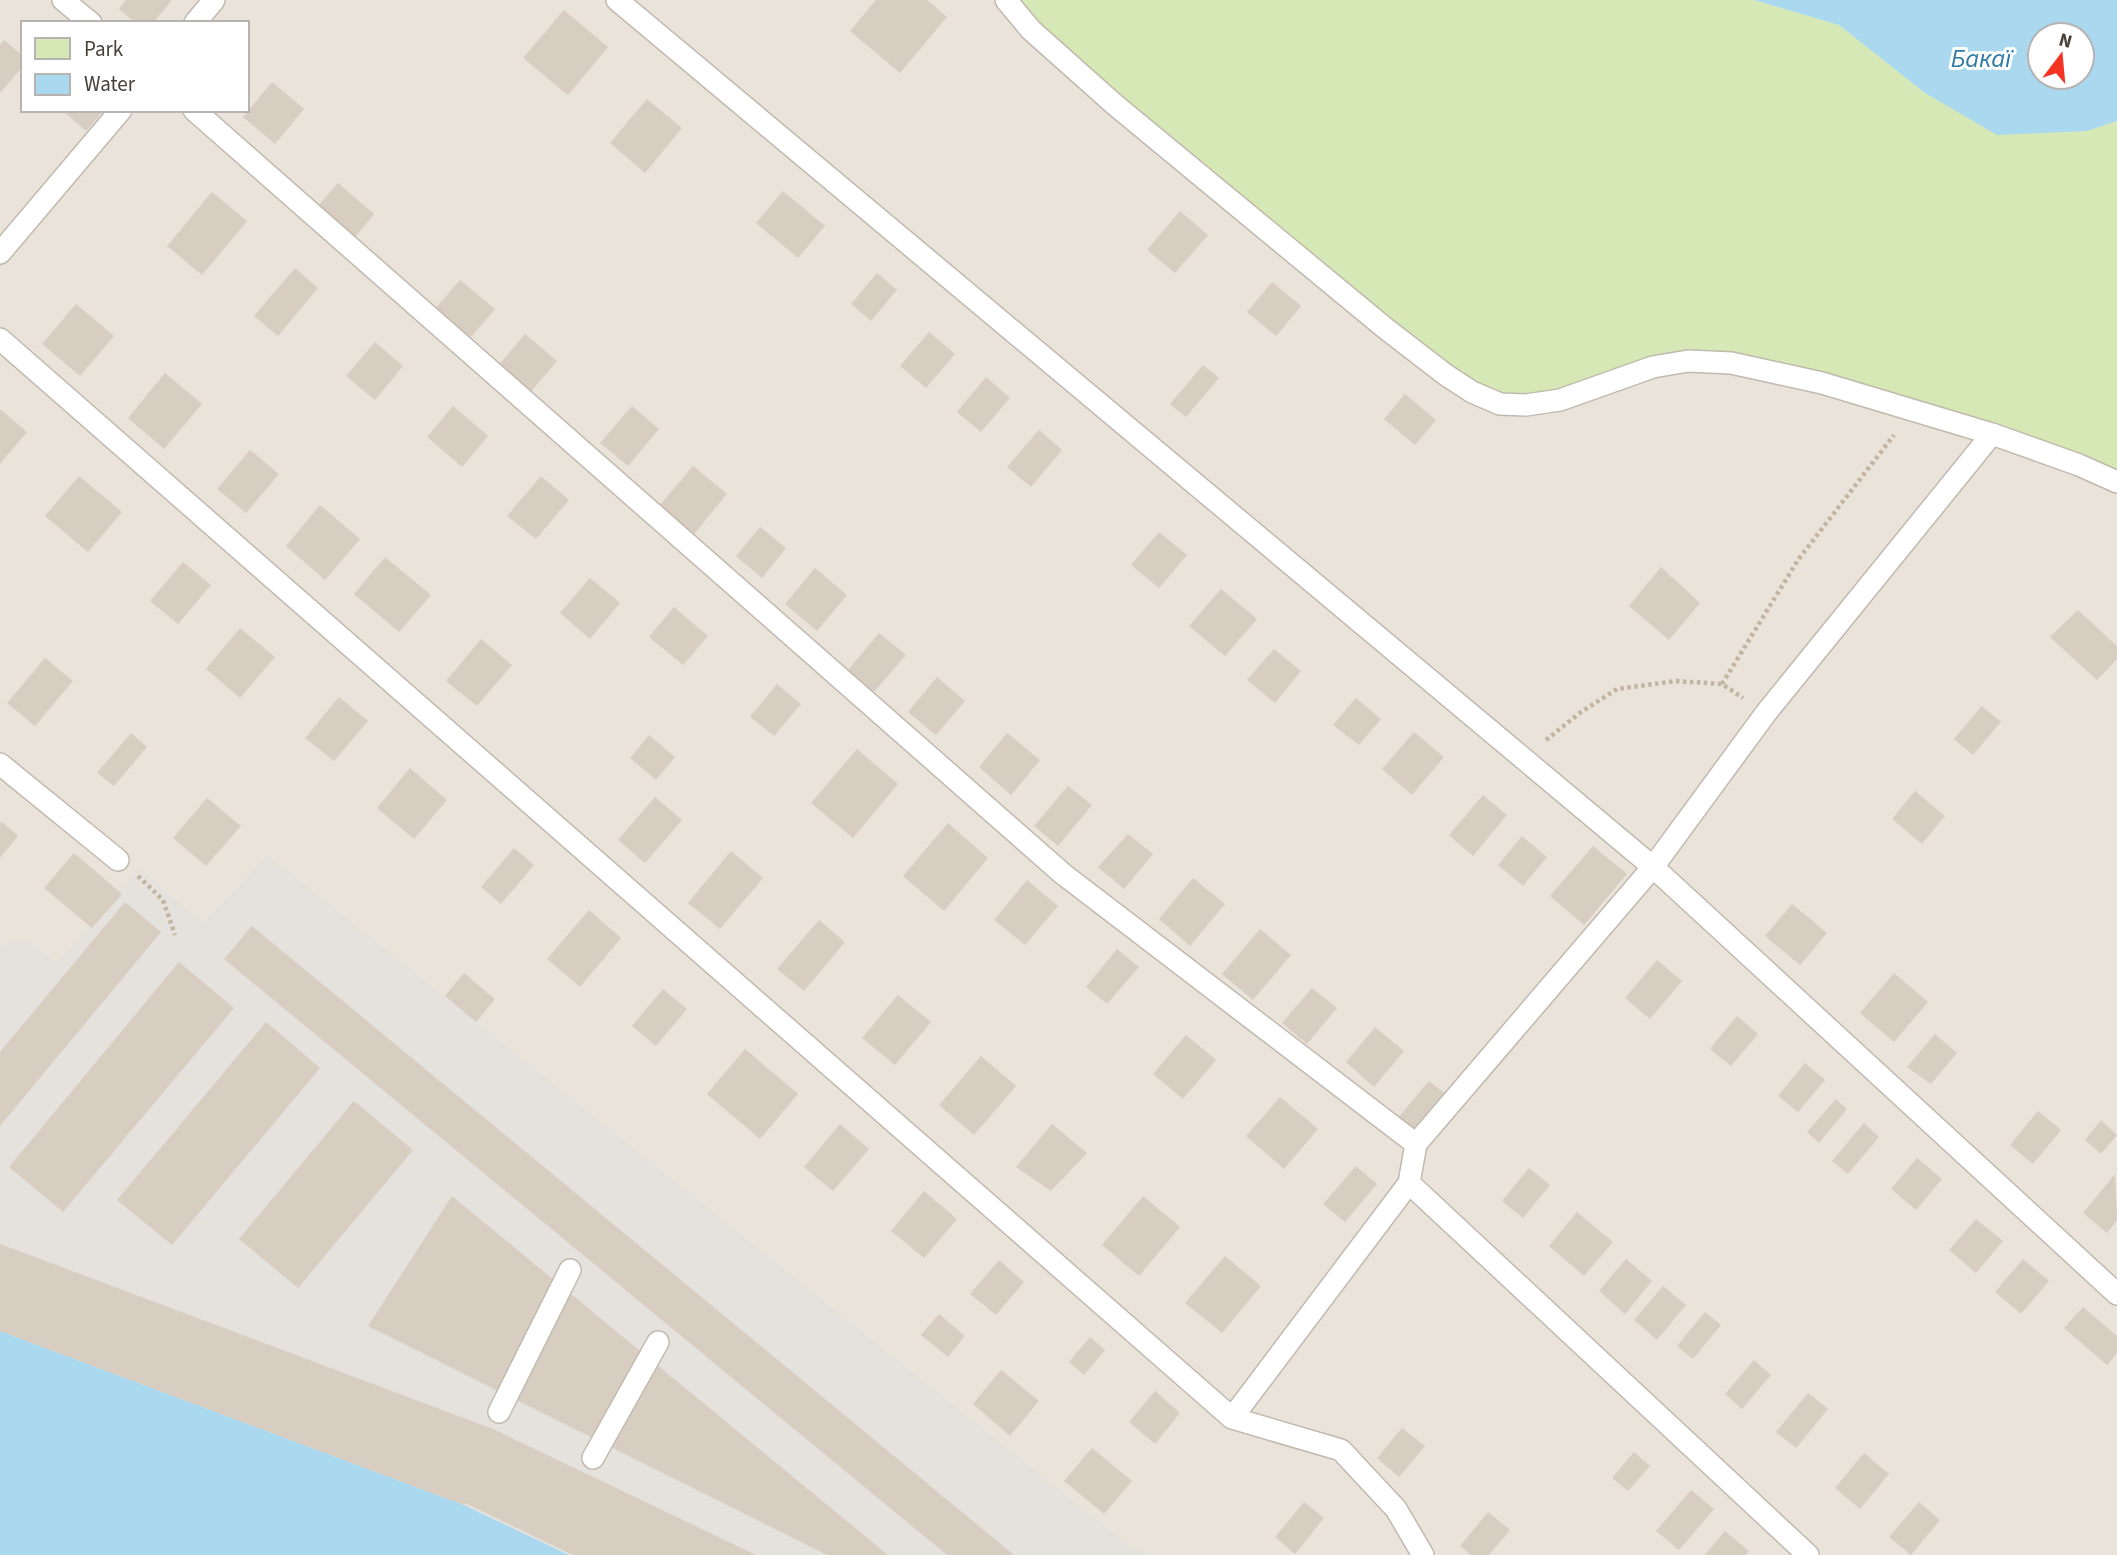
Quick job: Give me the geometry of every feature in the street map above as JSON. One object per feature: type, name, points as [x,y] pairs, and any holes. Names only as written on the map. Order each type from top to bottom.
[{"type":"lane","points":[[63,0],[89,21]]},
{"type":"lane","points":[[197,21],[214,0]]},
{"type":"lane","points":[[617,0],[1653,867],[2117,1294]]},
{"type":"lane","points":[[1006,0],[1031,30],[1114,104],[1385,328],[1446,376],[1472,392],[1500,404],[1525,405],[1560,400],[1653,368],[1688,360],[1731,363],[1822,383],[1992,434],[2079,465],[2117,482]]},
{"type":"lane","points":[[0,253],[119,112]]},
{"type":"lane","points":[[196,112],[1063,874],[1416,1144]]},
{"type":"lane","points":[[0,339],[1232,1418],[1341,1450],[1396,1510],[1423,1555]]},
{"type":"lane","points":[[1232,1418],[1409,1183],[1416,1144],[1653,867],[1766,713],[1992,434]]},
{"type":"lane","points":[[0,765],[118,860]]},
{"type":"lane","points":[[1409,1183],[1808,1555]]},
{"type":"lane","points":[[499,1412],[570,1270]]},
{"type":"lane","points":[[593,1458],[658,1342]]},
{"type":"path","points":[[1523,758],[1581,712],[1617,689],[1676,681],[1721,684],[1798,560],[1913,410]]},
{"type":"path","points":[[118,860],[163,900],[175,935]]},
{"type":"shaded area","points":[[0,0],[1006,0],[1605,386],[1731,363],[2117,482],[2117,1555],[1158,1555],[1133,1548],[268,854],[203,922],[139,867],[56,962],[24,937],[0,946]]},
{"type":"shaded area","points":[[268,854],[1133,1548],[1158,1555],[569,1555],[464,1505],[0,1331],[0,946],[24,937],[56,962],[139,867],[203,922]]},
{"type":"green space","points":[[1006,0],[1754,0],[1839,25],[1925,93],[2087,131],[2117,121],[2117,482],[1992,434],[1688,361],[1560,400],[1472,392]]},
{"type":"water","name":"Бакаї","points":[[1754,0],[2117,0],[2117,121],[2087,131],[1997,135],[1925,93],[1839,25]]},
{"type":"water","points":[[0,1331],[464,1505],[569,1555],[0,1555]]},
{"type":"building","points":[[126,0],[172,0],[155,21],[134,21],[119,9]]},
{"type":"building","points":[[876,0],[927,0],[947,17],[900,73],[850,31]]},
{"type":"building","points":[[564,10],[608,47],[568,95],[523,58]]},
{"type":"building","points":[[4,40],[21,54],[21,68],[0,93],[0,45]]},
{"type":"building","points":[[272,82],[304,109],[275,144],[243,117]]},
{"type":"building","points":[[647,99],[682,128],[645,173],[610,143]]},
{"type":"building","points":[[64,112],[102,112],[86,131]]},
{"type":"building","points":[[338,183],[374,214],[351,242],[314,211]]},
{"type":"building","points":[[783,191],[825,226],[798,258],[756,223]]},
{"type":"building","points":[[212,192],[247,221],[202,275],[167,246]]},
{"type":"building","points":[[1180,211],[1208,235],[1175,273],[1147,250]]},
{"type":"building","points":[[295,268],[318,288],[278,336],[254,316]]},
{"type":"building","points":[[877,273],[897,290],[871,321],[851,304]]},
{"type":"building","points":[[460,280],[495,309],[471,337],[436,308]]},
{"type":"building","points":[[1272,282],[1301,306],[1276,336],[1247,312]]},
{"type":"building","points":[[76,304],[114,336],[80,376],[42,344]]},
{"type":"building","points":[[929,332],[955,354],[926,388],[900,366]]},
{"type":"building","points":[[525,334],[557,361],[529,394],[497,367]]},
{"type":"building","points":[[375,342],[403,366],[375,400],[346,376]]},
{"type":"building","points":[[1203,365],[1219,378],[1186,417],[1170,404]]},
{"type":"building","points":[[165,373],[202,404],[164,449],[128,418]]},
{"type":"building","points":[[986,377],[1010,398],[981,432],[957,412]]},
{"type":"building","points":[[1405,394],[1436,420],[1415,445],[1384,419]]},
{"type":"building","points":[[453,406],[488,436],[462,467],[427,437]]},
{"type":"building","points":[[632,406],[659,429],[628,466],[600,443]]},
{"type":"building","points":[[0,409],[27,432],[0,464]]},
{"type":"building","points":[[1039,430],[1062,450],[1031,487],[1007,467]]},
{"type":"building","points":[[250,450],[279,474],[246,513],[217,489]]},
{"type":"building","points":[[693,466],[727,494],[694,534],[660,505]]},
{"type":"building","points":[[79,476],[122,512],[88,552],[45,516]]},
{"type":"building","points":[[541,476],[569,500],[536,539],[507,516]]},
{"type":"building","points":[[320,505],[360,539],[325,580],[286,546]]},
{"type":"building","points":[[760,527],[786,548],[762,578],[736,556]]},
{"type":"building","points":[[1159,532],[1187,555],[1159,588],[1131,565]]},
{"type":"building","points":[[385,557],[431,595],[399,632],[354,594]]},
{"type":"building","points":[[183,562],[211,585],[178,624],[150,601]]},
{"type":"building","points":[[1661,567],[1700,603],[1669,640],[1629,606]]},
{"type":"building","points":[[815,568],[847,595],[817,631],[785,604]]},
{"type":"building","points":[[590,578],[620,603],[590,639],[560,613]]},
{"type":"building","points":[[1221,589],[1257,619],[1225,656],[1189,626]]},
{"type":"building","points":[[674,607],[708,636],[683,665],[649,637]]},
{"type":"building","points":[[2078,610],[2117,646],[2117,659],[2097,680],[2050,637]]},
{"type":"building","points":[[240,628],[275,657],[240,698],[206,669]]},
{"type":"building","points":[[879,633],[906,655],[874,692],[848,670]]},
{"type":"building","points":[[481,639],[512,665],[477,706],[446,681]]},
{"type":"building","points":[[1274,649],[1301,671],[1275,703],[1247,680]]},
{"type":"building","points":[[45,658],[73,681],[35,726],[7,703]]},
{"type":"building","points":[[937,677],[965,701],[936,735],[908,712]]},
{"type":"building","points":[[777,684],[801,704],[774,736],[750,717]]},
{"type":"building","points":[[339,697],[368,721],[334,761],[305,738]]},
{"type":"building","points":[[1356,698],[1381,719],[1359,745],[1333,725]]},
{"type":"building","points":[[1982,706],[2001,722],[1973,755],[1954,739]]},
{"type":"building","points":[[1414,732],[1444,757],[1412,795],[1382,769]]},
{"type":"building","points":[[131,733],[147,747],[114,786],[97,773]]},
{"type":"building","points":[[1007,733],[1040,760],[1011,795],[979,767]]},
{"type":"building","points":[[649,735],[675,757],[656,780],[630,758]]},
{"type":"building","points":[[857,749],[898,784],[853,838],[811,803]]},
{"type":"building","points":[[410,768],[447,800],[414,839],[377,808]]},
{"type":"building","points":[[1068,786],[1092,805],[1058,846],[1034,826]]},
{"type":"building","points":[[1915,791],[1945,816],[1922,844],[1892,819]]},
{"type":"building","points":[[1483,795],[1507,815],[1473,856],[1449,835]]},
{"type":"building","points":[[655,797],[682,820],[645,863],[618,840]]},
{"type":"building","points":[[207,798],[241,826],[206,866],[173,838]]},
{"type":"building","points":[[2,822],[18,836],[0,858],[0,824]]},
{"type":"building","points":[[948,823],[988,858],[944,911],[903,876]]},
{"type":"building","points":[[1128,834],[1153,854],[1124,889],[1098,867]]},
{"type":"building","points":[[1522,836],[1547,857],[1523,886],[1498,865]]},
{"type":"building","points":[[1593,846],[1627,874],[1584,925],[1550,896]]},
{"type":"building","points":[[514,848],[534,865],[501,904],[481,887]]},
{"type":"building","points":[[731,851],[763,878],[720,929],[688,903]]},
{"type":"building","points":[[74,853],[122,894],[92,928],[44,888]]},
{"type":"building","points":[[1193,878],[1225,904],[1190,946],[1159,919]]},
{"type":"building","points":[[1027,880],[1058,906],[1025,945],[994,920]]},
{"type":"building","points":[[125,902],[161,932],[0,1126],[0,1052]]},
{"type":"building","points":[[1792,904],[1827,933],[1800,965],[1765,936]]},
{"type":"building","points":[[589,910],[621,938],[580,987],[547,959]]},
{"type":"building","points":[[819,920],[845,942],[804,991],[777,969]]},
{"type":"building","points":[[252,926],[1014,1555],[947,1555],[224,959]]},
{"type":"building","points":[[1260,929],[1291,955],[1253,1000],[1222,974]]},
{"type":"building","points":[[1117,949],[1139,967],[1107,1004],[1086,987]]},
{"type":"building","points":[[1657,960],[1682,981],[1650,1019],[1625,998]]},
{"type":"building","points":[[179,962],[234,1008],[63,1212],[9,1167]]},
{"type":"building","points":[[464,973],[495,999],[476,1022],[445,996]]},
{"type":"building","points":[[1894,973],[1928,1002],[1894,1042],[1860,1013]]},
{"type":"building","points":[[1312,988],[1337,1008],[1307,1044],[1282,1023]]},
{"type":"building","points":[[663,989],[687,1009],[656,1046],[632,1026]]},
{"type":"building","points":[[898,995],[931,1022],[895,1065],[862,1038]]},
{"type":"building","points":[[1737,1016],[1758,1034],[1731,1066],[1710,1049]]},
{"type":"building","points":[[266,1022],[320,1068],[172,1245],[117,1200]]},
{"type":"building","points":[[1375,1027],[1404,1051],[1374,1087],[1346,1062]]},
{"type":"building","points":[[1935,1034],[1957,1053],[1931,1084],[1907,1067]]},
{"type":"building","points":[[1186,1035],[1216,1060],[1183,1099],[1153,1074]]},
{"type":"building","points":[[745,1049],[798,1094],[760,1139],[707,1094]]},
{"type":"building","points":[[981,1056],[1016,1086],[974,1135],[939,1105]]},
{"type":"building","points":[[1805,1063],[1825,1080],[1798,1112],[1778,1096]]},
{"type":"building","points":[[1429,1081],[1444,1093],[1412,1131],[1397,1119]]},
{"type":"building","points":[[1280,1097],[1318,1129],[1284,1169],[1246,1136]]},
{"type":"building","points":[[1836,1099],[1847,1109],[1819,1143],[1807,1132]]},
{"type":"building","points":[[354,1101],[413,1150],[298,1288],[239,1239]]},
{"type":"building","points":[[2038,1111],[2061,1130],[2033,1164],[2010,1145]]},
{"type":"building","points":[[2101,1120],[2117,1135],[2101,1154],[2085,1140]]},
{"type":"building","points":[[1864,1123],[1879,1137],[1848,1174],[1832,1161]]},
{"type":"building","points":[[840,1124],[869,1149],[833,1191],[804,1167]]},
{"type":"building","points":[[1052,1124],[1087,1153],[1051,1191],[1016,1167]]},
{"type":"building","points":[[1917,1158],[1942,1179],[1916,1210],[1891,1189]]},
{"type":"building","points":[[1356,1166],[1377,1184],[1345,1222],[1323,1204]]},
{"type":"building","points":[[1529,1168],[1550,1185],[1523,1218],[1502,1201]]},
{"type":"building","points":[[2115,1174],[2117,1220],[2107,1233],[2083,1213]]},
{"type":"building","points":[[924,1191],[957,1219],[924,1258],[891,1231]]},
{"type":"building","points":[[452,1196],[888,1555],[827,1555],[368,1326]]},
{"type":"building","points":[[1143,1196],[1180,1227],[1139,1276],[1102,1245]]},
{"type":"building","points":[[1577,1212],[1613,1242],[1584,1276],[1549,1246]]},
{"type":"building","points":[[1976,1219],[2003,1241],[1976,1273],[1949,1250]]},
{"type":"building","points":[[0,1244],[493,1429],[756,1555],[573,1555],[465,1503],[464,1505],[0,1331]]},
{"type":"building","points":[[1225,1256],[1261,1286],[1222,1333],[1185,1303]]},
{"type":"building","points":[[1626,1259],[1652,1281],[1625,1314],[1599,1291]]},
{"type":"building","points":[[2023,1259],[2049,1281],[2021,1314],[1995,1292]]},
{"type":"building","points":[[999,1260],[1024,1282],[996,1315],[970,1294]]},
{"type":"building","points":[[1663,1286],[1686,1305],[1657,1340],[1634,1320]]},
{"type":"building","points":[[2083,1307],[2117,1336],[2117,1353],[2107,1365],[2064,1328]]},
{"type":"building","points":[[1705,1312],[1721,1325],[1693,1359],[1677,1346]]},
{"type":"building","points":[[939,1314],[965,1336],[948,1357],[921,1335]]},
{"type":"building","points":[[1090,1337],[1105,1350],[1084,1375],[1069,1362]]},
{"type":"building","points":[[1754,1360],[1771,1375],[1742,1409],[1725,1394]]},
{"type":"building","points":[[1001,1370],[1039,1401],[1010,1436],[973,1404]]},
{"type":"building","points":[[1155,1391],[1180,1413],[1155,1444],[1129,1422]]},
{"type":"building","points":[[1808,1393],[1828,1409],[1796,1448],[1776,1432]]},
{"type":"building","points":[[1402,1428],[1425,1446],[1399,1477],[1377,1458]]},
{"type":"building","points":[[1092,1448],[1132,1481],[1104,1514],[1064,1481]]},
{"type":"building","points":[[1634,1452],[1650,1466],[1628,1491],[1612,1478]]},
{"type":"building","points":[[1864,1453],[1889,1474],[1860,1509],[1835,1488]]},
{"type":"building","points":[[1691,1490],[1714,1509],[1679,1550],[1656,1531]]},
{"type":"building","points":[[1304,1502],[1324,1518],[1295,1554],[1275,1537]]},
{"type":"building","points":[[1919,1502],[1940,1520],[1911,1555],[1889,1537]]},
{"type":"building","points":[[1488,1512],[1510,1530],[1489,1555],[1471,1555],[1460,1546]]},
{"type":"building","points":[[1725,1531],[1749,1551],[1746,1555],[1705,1555]]}]
